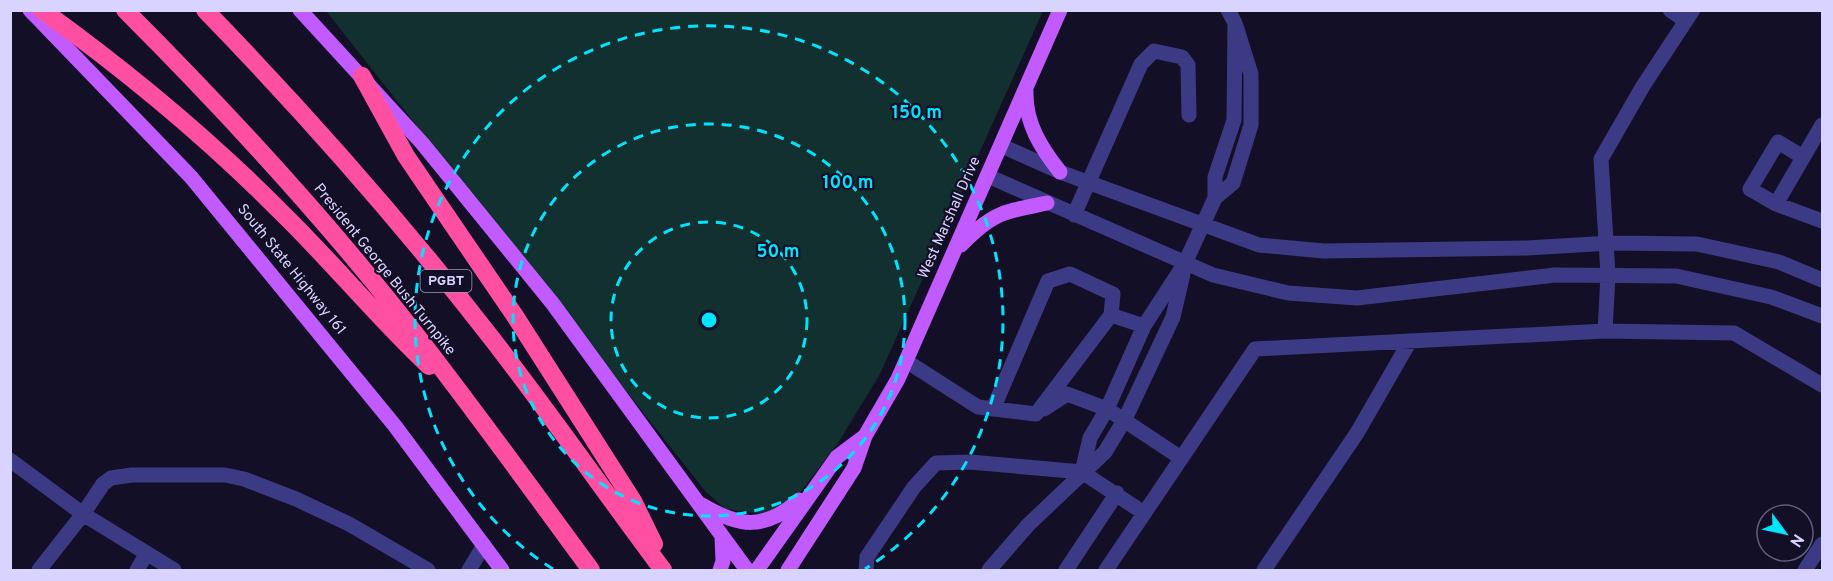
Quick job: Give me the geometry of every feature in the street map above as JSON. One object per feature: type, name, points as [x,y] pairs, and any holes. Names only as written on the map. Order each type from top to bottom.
[{"type":"highway","points":[[42,10],[111,60],[162,102],[283,213],[400,339],[465,400]]},
{"type":"highway","name":"President George Bush Turnpike","points":[[125,10],[234,122],[300,196],[405,322],[591,570]]},
{"type":"highway","name":"PGBT","points":[[205,10],[315,126],[438,271],[494,341],[665,570]]},
{"type":"highway","points":[[362,76],[406,156],[514,316],[633,501],[665,570]]},
{"type":"main road","name":"South State Highway 161","points":[[30,10],[191,177],[394,426],[502,570]]},
{"type":"main road","points":[[300,10],[422,143],[553,304],[695,502],[747,570]]},
{"type":"main road","name":"West Marshall Drive","points":[[788,570],[854,468],[865,436],[906,361],[1060,10]]},
{"type":"main road","points":[[1026,88],[1026,104],[1033,129],[1042,150],[1060,172]]},
{"type":"main road","points":[[953,254],[984,221],[1011,208],[1047,203]]},
{"type":"main road","name":"West Marshall Drive","points":[[757,570],[837,457],[865,436]]},
{"type":"main road","points":[[695,502],[736,523],[753,523],[772,518],[790,508],[813,488]]},
{"type":"main road","points":[[720,570],[723,561],[722,537]]},
{"type":"lane","points":[[1605,331],[1608,275],[1601,193],[1601,159],[1643,86],[1690,16],[1670,10]]},
{"type":"lane","points":[[1082,471],[1090,438],[1107,409],[1144,326],[1185,263],[1215,198],[1233,183],[1251,125],[1251,74],[1231,17]]},
{"type":"lane","points":[[1074,215],[1141,64],[1154,51],[1182,57],[1188,65],[1189,115]]},
{"type":"lane","points":[[1776,204],[1822,125]]},
{"type":"lane","points":[[1803,157],[1778,142],[1750,189],[1776,204],[1822,221]]},
{"type":"lane","points":[[1002,146],[1060,172],[1259,245],[1324,251],[1527,248],[1607,243],[1707,246],[1779,262],[1822,280]]},
{"type":"lane","points":[[988,176],[1213,275],[1288,293],[1357,298],[1555,274],[1676,276],[1771,297],[1822,316]]},
{"type":"lane","points":[[989,570],[1028,525],[1082,471],[1105,452],[1125,419],[1173,317],[1185,263]]},
{"type":"lane","points":[[993,409],[1048,280],[1070,274],[1113,294],[1111,315],[1036,414]]},
{"type":"lane","points":[[1111,315],[1144,326]]},
{"type":"lane","points":[[1106,570],[1255,349],[1605,331],[1734,333],[1822,385]]},
{"type":"lane","points":[[1264,570],[1357,433],[1410,341]]},
{"type":"lane","points":[[906,361],[978,407],[1036,414],[1067,394],[1107,409],[1125,419],[1181,458]]},
{"type":"lane","points":[[10,460],[83,514],[174,570]]},
{"type":"lane","points":[[866,570],[867,557],[914,487],[936,463],[970,462],[1082,471],[1144,513]]},
{"type":"lane","points":[[39,570],[83,514],[103,484],[111,478],[132,475],[225,475],[244,479],[349,524],[428,570]]},
{"type":"lane","points":[[1066,570],[1117,493]]},
{"type":"lane","points":[[469,570],[484,544]]},
{"type":"lane","points":[[1805,570],[1822,544]]},
{"type":"lane","points":[[136,570],[147,554]]},
{"type":"green space","points":[[326,11],[1043,11],[880,374],[838,443],[796,498],[763,514],[725,509],[706,492]]}]
